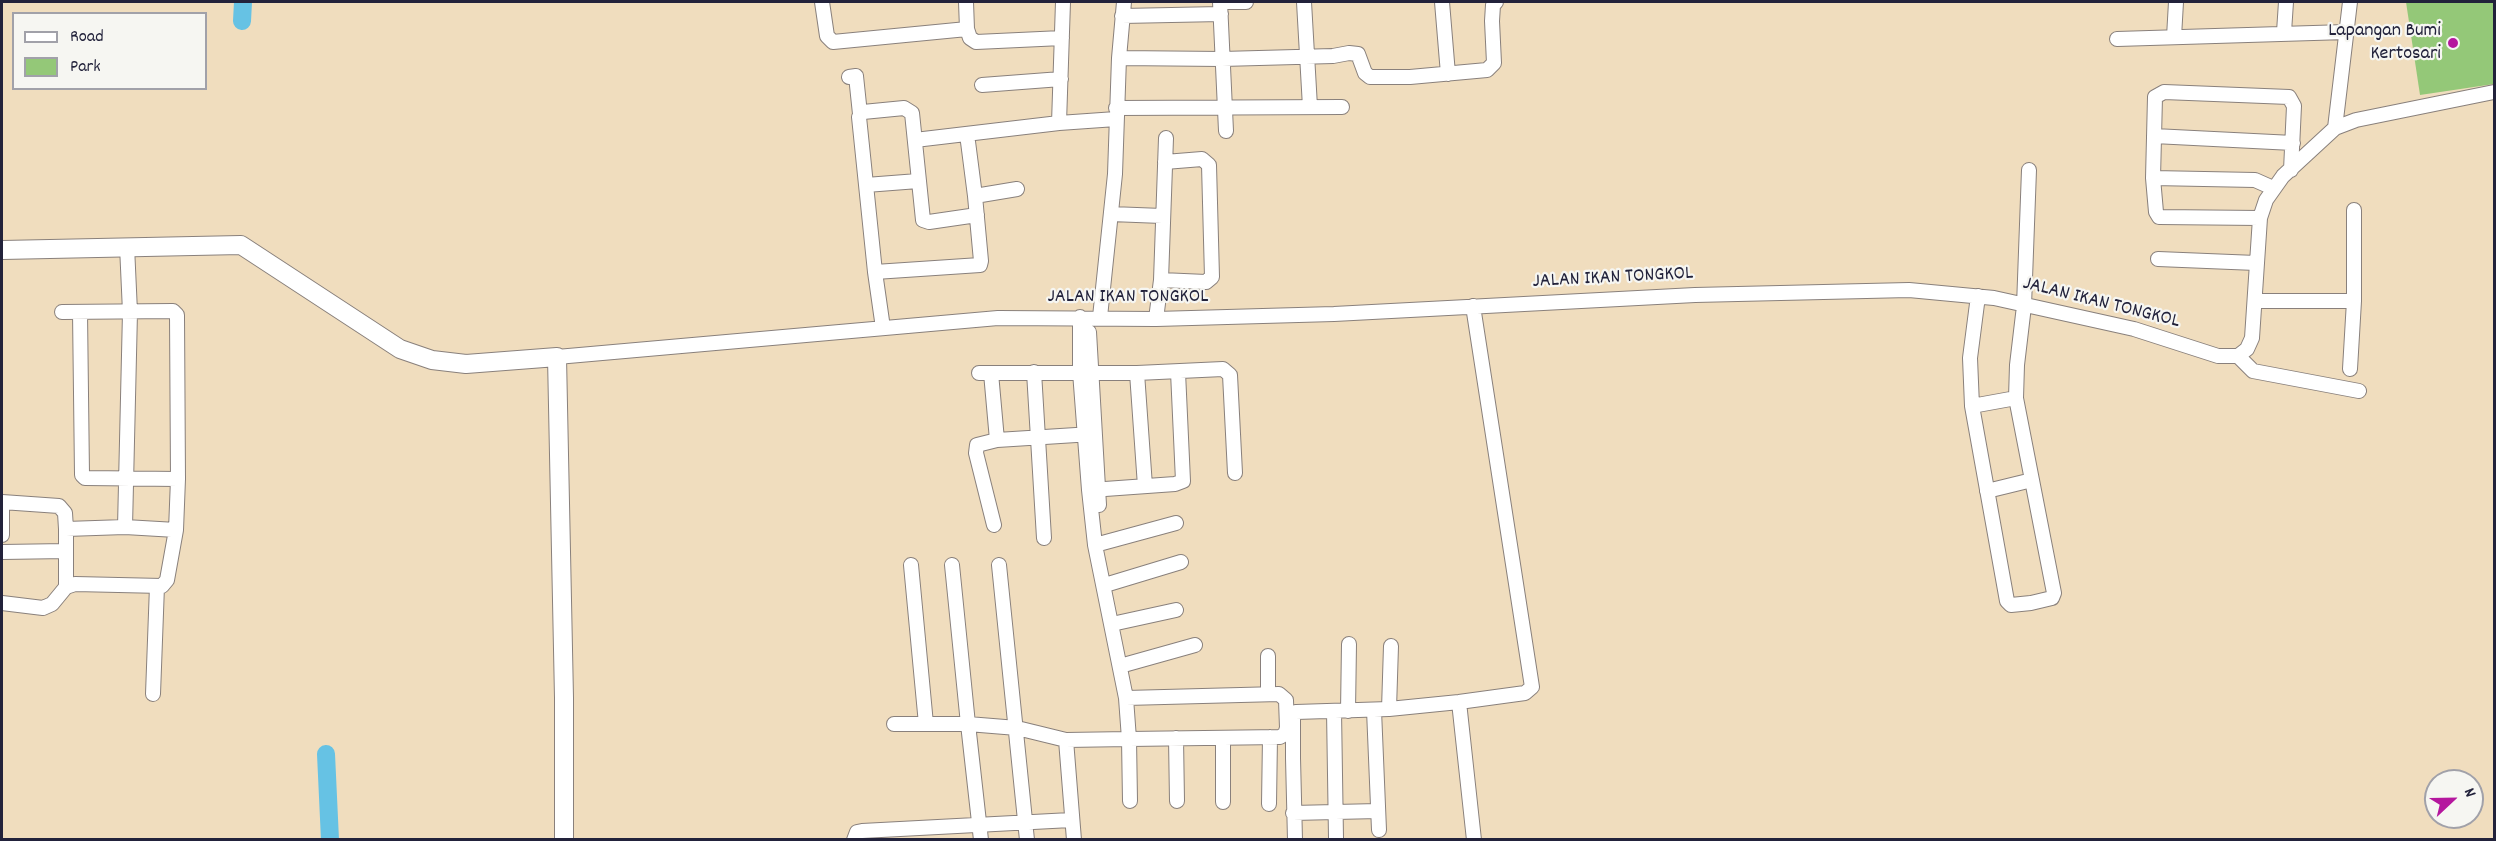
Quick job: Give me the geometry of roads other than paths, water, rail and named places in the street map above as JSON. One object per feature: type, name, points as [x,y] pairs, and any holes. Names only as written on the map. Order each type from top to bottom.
[{"type":"main road","points":[[2,250],[241,245],[400,349],[432,360],[489,364],[557,357],[564,698],[564,840]]},
{"type":"street","points":[[825,2],[828,36],[833,42],[967,29]]},
{"type":"street","points":[[966,2],[967,29],[970,38],[976,42],[1062,38]]},
{"type":"street","points":[[1059,123],[1063,2]]},
{"type":"street","points":[[1124,2],[1111,214],[1089,317],[1084,372],[1098,548],[1125,698],[1130,801]]},
{"type":"street","points":[[1122,16],[1246,2]]},
{"type":"street","points":[[1304,2],[1310,107]]},
{"type":"street","points":[[1442,2],[1448,74]]},
{"type":"street","points":[[1119,58],[1222,59],[1307,57],[1349,53],[1358,54],[1365,73],[1370,77],[1448,74],[1492,67],[1493,5],[1496,2]]},
{"type":"street","points":[[2174,37],[2176,2]]},
{"type":"street","points":[[2284,32],[2286,2]]},
{"type":"street","points":[[2334,128],[2350,2]]},
{"type":"street","points":[[1220,6],[1226,130]]},
{"type":"street","points":[[2117,39],[2284,32],[2346,32]]},
{"type":"street","points":[[849,77],[856,76],[875,272],[883,328]]},
{"type":"street","points":[[982,85],[1061,79]]},
{"type":"street","points":[[2260,218],[2159,217],[2156,213],[2153,178],[2155,97],[2164,92],[2289,97],[2294,106],[2291,170]]},
{"type":"street","points":[[2359,391],[2253,371],[2238,356],[2247,349],[2252,338],[2260,218],[2273,188],[2334,128],[2356,120],[2494,92]]},
{"type":"street","points":[[915,140],[1116,114],[1224,107],[1342,107]]},
{"type":"street","points":[[860,114],[909,109],[912,113],[922,217],[925,221],[977,215]]},
{"type":"street","points":[[875,272],[977,266],[981,261],[967,134]]},
{"type":"street","points":[[2154,136],[2294,143]]},
{"type":"street","points":[[1156,319],[1161,280],[1166,138]]},
{"type":"street","points":[[1161,280],[1206,282],[1212,278],[1209,165],[1202,159],[1165,162]]},
{"type":"street","points":[[1978,296],[1970,358],[1972,406],[2007,601],[2011,605],[2046,600],[2054,593],[2016,398],[2017,364],[2024,306],[2029,170]]},
{"type":"street","points":[[2153,178],[2255,180],[2273,188]]},
{"type":"street","points":[[866,185],[918,181]]},
{"type":"street","points":[[975,196],[1017,189]]},
{"type":"street","points":[[2350,369],[2354,301],[2354,210]]},
{"type":"street","points":[[1111,214],[1162,216]]},
{"type":"street","points":[[125,527],[130,312],[127,246]]},
{"type":"street","points":[[2158,260],[2256,263]]},
{"type":"street","name":"JALAN IKAN TONGKOL","points":[[557,357],[998,318],[1156,319],[1334,314],[1816,291],[1928,290],[1978,296],[2134,329],[2218,356],[2238,356]]},
{"type":"street","points":[[2256,301],[2354,301]]},
{"type":"street","points":[[1295,840],[1294,714],[1304,710],[1374,710],[1459,702],[1525,693],[1532,687],[1473,306]]},
{"type":"street","points":[[2,603],[43,608],[52,604],[66,587],[75,584],[157,586],[165,585],[167,580],[176,530],[178,479],[177,315],[173,311],[62,312]]},
{"type":"street","points":[[80,312],[81,471],[85,478],[178,479]]},
{"type":"street","points":[[997,440],[985,373],[1137,373],[1223,369],[1228,372],[1235,473]]},
{"type":"street","points":[[1034,372],[1044,538]]},
{"type":"street","points":[[1093,489],[1174,484],[1185,478],[1178,372]]},
{"type":"street","points":[[1137,373],[1145,486]]},
{"type":"street","points":[[1972,406],[2016,398]]},
{"type":"street","points":[[994,525],[975,448],[979,443],[1089,434]]},
{"type":"street","points":[[1987,491],[2032,480]]},
{"type":"street","points":[[2,535],[2,502],[59,506],[65,513],[66,587]]},
{"type":"street","points":[[1098,548],[1176,523]]},
{"type":"street","points":[[66,529],[125,527],[176,530]]},
{"type":"street","points":[[2,552],[66,551]]},
{"type":"street","points":[[1105,585],[1181,562]]},
{"type":"street","points":[[911,565],[926,724]]},
{"type":"street","points":[[952,565],[980,833]]},
{"type":"street","points":[[999,565],[1017,728],[1026,840]]},
{"type":"street","points":[[153,694],[157,586]]},
{"type":"street","points":[[1112,624],[1176,610]]},
{"type":"street","points":[[1336,838],[1341,711],[1349,644]]},
{"type":"street","points":[[1120,666],[1195,645]]},
{"type":"street","points":[[1389,709],[1391,646]]},
{"type":"street","points":[[1268,656],[1268,694]]},
{"type":"street","points":[[894,724],[968,724],[1017,728],[1066,740],[1285,735],[1287,711],[1283,696],[1268,694],[1125,698]]},
{"type":"street","points":[[1459,702],[1474,840]]},
{"type":"street","points":[[1374,710],[1378,830]]},
{"type":"street","points":[[1269,804],[1270,737]]},
{"type":"street","points":[[1176,738],[1177,801]]},
{"type":"street","points":[[1222,802],[1223,738]]},
{"type":"street","points":[[1066,740],[1074,840]]},
{"type":"street","points":[[1293,813],[1378,811]]},
{"type":"street","points":[[854,840],[857,832],[896,835],[980,833],[1025,823],[1071,820]]},
{"type":"waterway","points":[[242,21],[243,2]]},
{"type":"waterway","points":[[326,754],[330,840]]},
{"type":"place","name":"Lapangan Bumi Kertosari","points":[[2453,43]]}]
